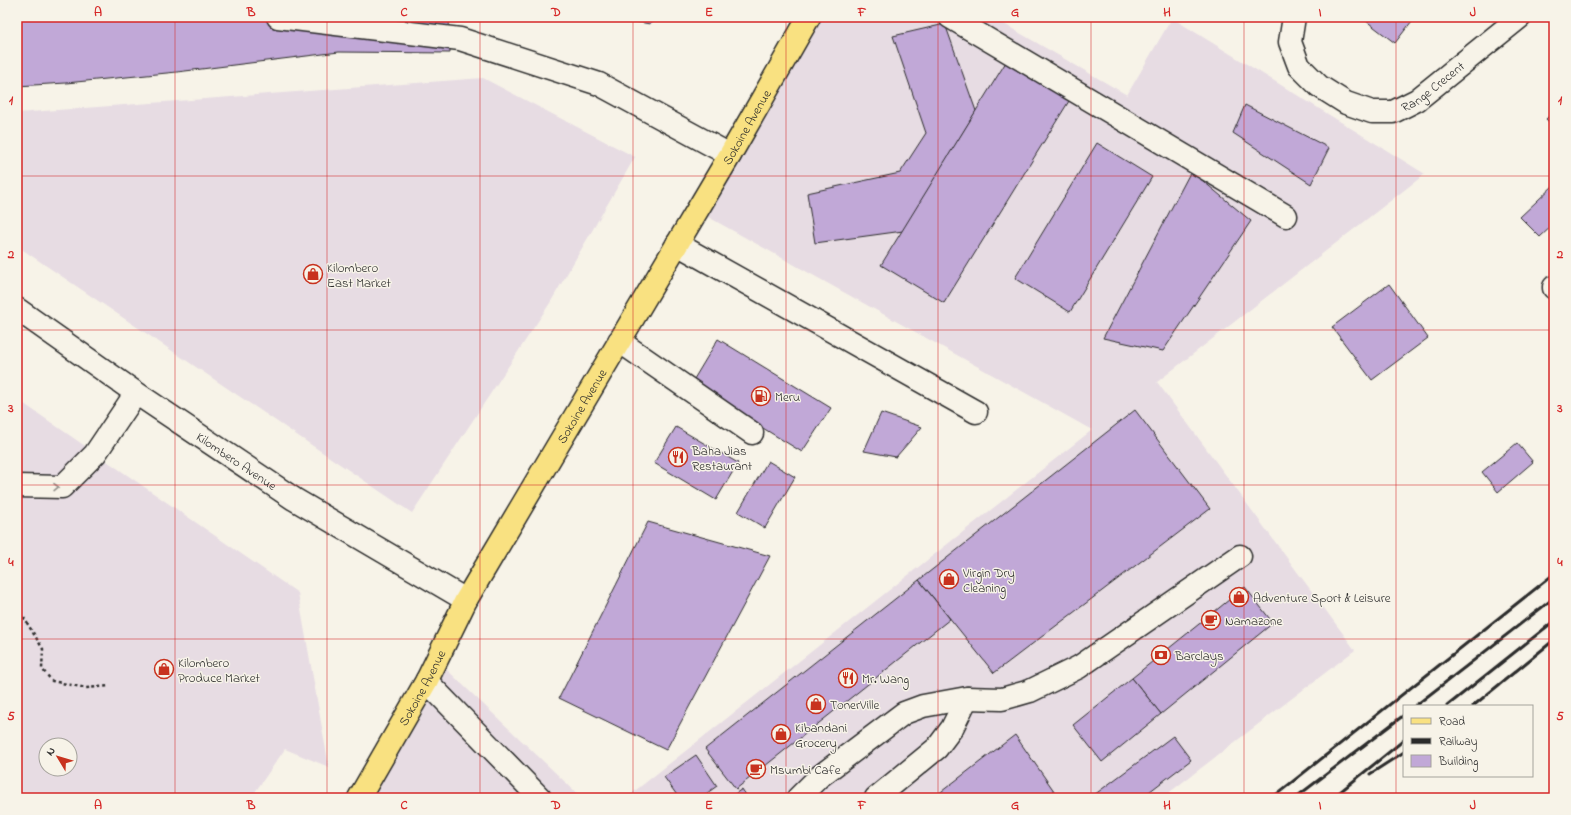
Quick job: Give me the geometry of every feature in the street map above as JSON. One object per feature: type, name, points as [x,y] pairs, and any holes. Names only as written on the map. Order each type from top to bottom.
[{"type":"main road","name":"Sokoine Avenue","points":[[359,798],[427,680],[466,600],[730,155],[809,17]]},
{"type":"street","points":[[278,17],[460,39],[599,84],[730,155]]},
{"type":"street","points":[[950,17],[1286,216]]},
{"type":"street","name":"Range Crecent","points":[[1294,17],[1290,42],[1299,66],[1319,86],[1346,103],[1372,112],[1393,112],[1417,100],[1520,17]]},
{"type":"street","points":[[677,244],[976,412]]},
{"type":"street","name":"Kilombero Avenue","points":[[17,308],[136,393],[294,499],[466,600]]},
{"type":"street","points":[[619,341],[752,433]]},
{"type":"street","points":[[17,486],[62,487],[95,454],[136,393]]},
{"type":"street","points":[[798,798],[819,777],[904,713],[923,706],[967,698],[1002,699],[1030,691],[1079,667],[1240,556]]},
{"type":"street","points":[[427,680],[432,687],[540,798]]},
{"type":"street","points":[[876,798],[937,748],[952,728],[967,698]]},
{"type":"path","points":[[17,617],[24,618],[43,649],[42,669],[52,681],[86,688],[110,686]]},
{"type":"shaded area","points":[[817,17],[992,17],[1127,95],[1172,18],[1425,174],[1157,382],[1355,650],[1162,798],[626,798],[1092,430],[701,213]]},
{"type":"shaded area","name":"Kilombero East Market","points":[[483,78],[635,157],[550,303],[412,513],[17,246],[17,113]]},
{"type":"shaded area","name":"Kilombero Produce Market","points":[[17,399],[298,593],[329,767],[285,749],[255,792],[257,798],[17,798]]},
{"type":"shaded area","points":[[444,667],[582,798],[370,798]]},
{"type":"building","points":[[17,17],[449,17],[450,53],[339,52],[177,72],[66,83],[17,86]]},
{"type":"building","points":[[610,17],[656,17],[650,24]]},
{"type":"building","points":[[1361,17],[1415,17],[1395,43]]},
{"type":"building","points":[[945,24],[976,111],[903,231],[815,243],[807,193],[900,173],[926,133],[893,36]]},
{"type":"building","points":[[1006,62],[1069,101],[944,303],[881,265]]},
{"type":"building","points":[[1245,105],[1329,148],[1311,184],[1233,133]]},
{"type":"building","points":[[1554,111],[1554,127],[1546,119]]},
{"type":"building","points":[[1097,143],[1152,177],[1070,312],[1015,278]]},
{"type":"building","points":[[1191,171],[1251,221],[1163,351],[1103,338]]},
{"type":"building","points":[[1554,185],[1554,224],[1540,237],[1520,217]]},
{"type":"building","points":[[1389,284],[1428,338],[1372,380],[1332,327]]},
{"type":"building","name":"Meru","points":[[718,339],[831,408],[802,452],[691,384]]},
{"type":"building","points":[[1135,410],[1210,509],[994,673],[919,580]]},
{"type":"building","points":[[881,413],[922,427],[896,457],[864,451]]},
{"type":"building","points":[[676,427],[738,463],[716,500],[654,463]]},
{"type":"building","points":[[1517,443],[1533,462],[1498,492],[1482,472]]},
{"type":"building","points":[[768,461],[795,477],[765,528],[738,512]]},
{"type":"building","points":[[648,522],[770,556],[666,750],[559,698]]},
{"type":"building","points":[[919,580],[950,619],[736,789],[705,749]]},
{"type":"building","points":[[1245,587],[1273,623],[1161,714],[1132,678]]},
{"type":"building","points":[[1132,678],[1161,714],[1102,762],[1073,725]]},
{"type":"building","points":[[1015,735],[1059,798],[933,798]]},
{"type":"building","points":[[1173,736],[1191,760],[1141,798],[1090,798]]},
{"type":"building","points":[[696,755],[717,786],[700,798],[679,798],[664,777]]},
{"type":"building","points":[[742,789],[748,798],[729,798]]},
{"type":"railway","points":[[1272,798],[1554,574]]},
{"type":"railway","points":[[1416,705],[1554,598]]},
{"type":"railway","points":[[1448,705],[1554,621]]},
{"type":"railway","points":[[1474,705],[1554,640]]},
{"type":"railway","points":[[1295,798],[1403,716]]},
{"type":"railway","points":[[1330,798],[1335,796],[1403,741]]},
{"type":"railway","points":[[1370,774],[1403,753]]},
{"type":"place","name":"Kilombero East Market","points":[[313,274]]},
{"type":"place","name":"Meru","points":[[761,396]]},
{"type":"place","name":"Baha Jias Restaurant","points":[[678,457]]},
{"type":"place","name":"Virgin Dry Cleaning","points":[[949,579]]},
{"type":"place","name":"Adventure Sport & Leisure","points":[[1239,597]]},
{"type":"place","name":"Namazone","points":[[1211,620]]},
{"type":"place","name":"Barclays","points":[[1161,655]]},
{"type":"place","name":"Kilombero Produce Market","points":[[164,669]]},
{"type":"place","name":"Mr. Wang","points":[[848,678]]},
{"type":"place","name":"TonerVille","points":[[816,704]]},
{"type":"place","name":"Kibandani Grocery","points":[[781,734]]},
{"type":"place","name":"Msumbi Cafe","points":[[756,769]]}]
